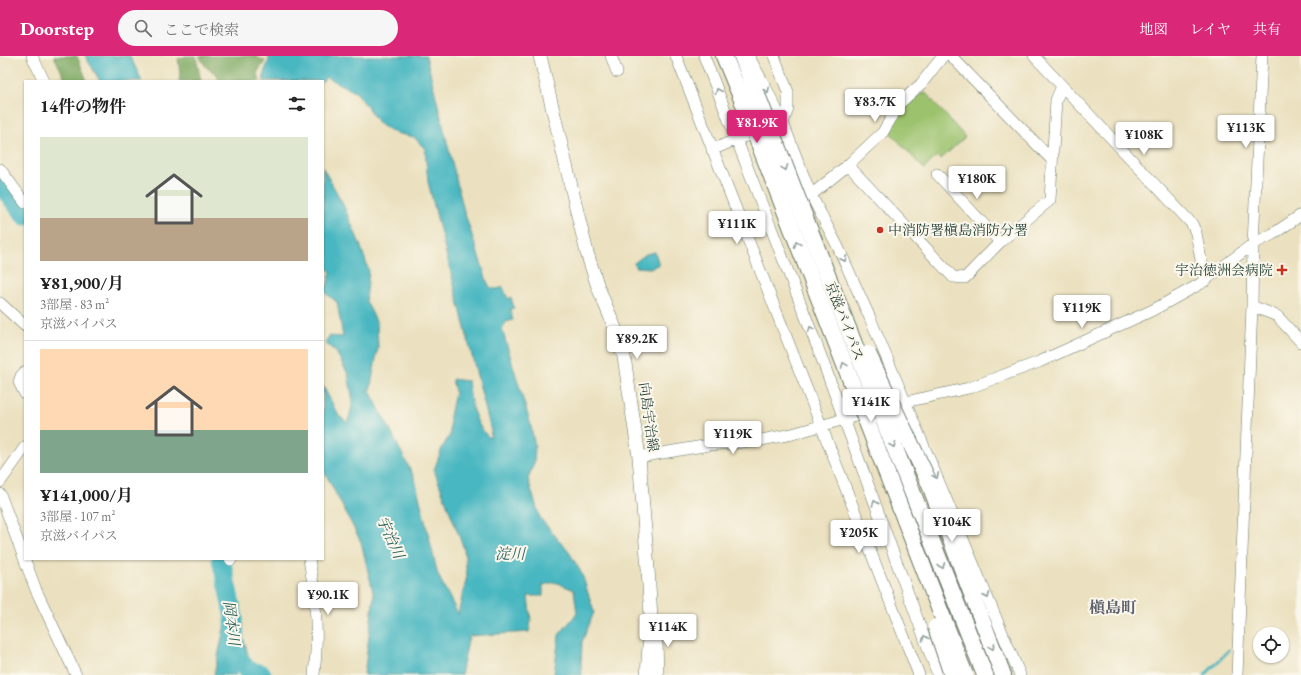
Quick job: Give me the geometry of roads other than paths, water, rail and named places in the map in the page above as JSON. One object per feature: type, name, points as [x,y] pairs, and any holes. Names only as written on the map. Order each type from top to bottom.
[{"type":"highway","name":"京滋バイパス","points":[[724,56],[965,675]]},
{"type":"highway","name":"京滋バイパス","points":[[742,56],[985,675]]},
{"type":"highway","points":[[819,252],[928,480],[1003,675]]},
{"type":"highway","points":[[858,402],[868,439],[915,566],[952,675]]},
{"type":"main road","name":"向島宇治線","points":[[540,56],[587,253],[598,287],[615,328],[624,357],[639,457],[648,569],[651,627],[647,675]]},
{"type":"street","points":[[32,56],[44,80]]},
{"type":"street","points":[[611,56],[617,72]]},
{"type":"street","points":[[676,56],[824,424],[919,675]]},
{"type":"street","points":[[704,56],[819,351],[938,675]]},
{"type":"street","points":[[748,56],[783,123],[811,195],[838,247],[867,311],[1020,675]]},
{"type":"street","points":[[774,56],[788,92],[788,109],[783,123]]},
{"type":"street","points":[[811,195],[848,165],[883,132],[900,103],[921,84],[943,56]]},
{"type":"street","points":[[951,56],[1052,160]]},
{"type":"street","points":[[1034,56],[1192,224],[1196,233],[1205,281]]},
{"type":"street","points":[[1237,675],[1252,306],[1253,244],[1262,56]]},
{"type":"street","points":[[848,165],[953,277],[965,278],[1000,242],[1050,200],[1056,100],[1062,86]]},
{"type":"street","points":[[713,150],[737,139],[783,123]]},
{"type":"street","points":[[0,169],[24,202]]},
{"type":"street","points":[[937,174],[1000,242]]},
{"type":"street","points":[[639,457],[709,445],[756,441],[792,434],[905,402],[969,388],[1039,362],[1153,310],[1205,281],[1253,244],[1273,234],[1301,215]]},
{"type":"street","points":[[0,303],[24,325]]},
{"type":"street","points":[[1252,306],[1277,316],[1301,342]]},
{"type":"street","points":[[24,373],[19,382],[24,392]]},
{"type":"street","points":[[0,482],[20,462],[24,450]]},
{"type":"street","points":[[0,494],[24,558]]},
{"type":"street","points":[[25,560],[36,590],[76,675]]},
{"type":"street","points":[[309,560],[314,585],[317,624],[314,675]]},
{"type":"street","points":[[651,627],[657,642],[658,675]]},
{"type":"water","points":[[85,56],[130,56],[142,80],[99,80]]},
{"type":"water","name":"淀川","points":[[269,56],[426,56],[464,211],[488,284],[494,289],[503,287],[508,299],[511,297],[514,308],[510,309],[513,320],[506,322],[502,329],[530,422],[535,446],[534,463],[528,479],[540,518],[569,552],[582,574],[594,612],[582,642],[582,675],[554,675],[559,635],[577,613],[574,590],[555,582],[543,585],[543,596],[528,596],[531,621],[529,632],[469,636],[461,675],[364,675],[374,596],[361,542],[324,471],[324,388],[339,416],[348,423],[353,401],[348,374],[336,352],[325,343],[329,336],[343,337],[337,302],[325,293],[331,271],[324,268],[324,170],[342,202],[360,244],[369,271],[366,301],[377,323],[378,348],[370,391],[415,479],[438,575],[458,614],[467,576],[464,549],[434,470],[442,448],[450,435],[450,416],[455,392],[452,379],[468,381],[476,419],[484,432],[490,438],[491,431],[428,182],[425,149],[414,137],[395,133],[379,124],[357,93],[326,77],[324,80],[264,80],[264,74]]},
{"type":"water","points":[[655,252],[659,265],[650,268],[635,267],[634,263],[646,254]]},
{"type":"water","points":[[237,615],[248,655],[254,667],[263,669],[262,675],[249,675],[237,672],[236,675],[214,675],[224,628],[231,616]]},
{"type":"waterway","name":"岡本川","points":[[0,183],[24,215]]},
{"type":"waterway","name":"岡本川","points":[[221,560],[234,618],[235,651],[247,670],[262,674]]},
{"type":"waterway","points":[[1205,675],[1229,650]]},
{"type":"place","name":"中消防署槇島消防分署","points":[[880,230]]},
{"type":"place","name":"宇治徳洲会病院","points":[[1282,270]]},
{"type":"district","name":"槇島町","points":[[1113,607]]},
{"type":"water label","name":"宇治川","points":[[391,537]]}]
